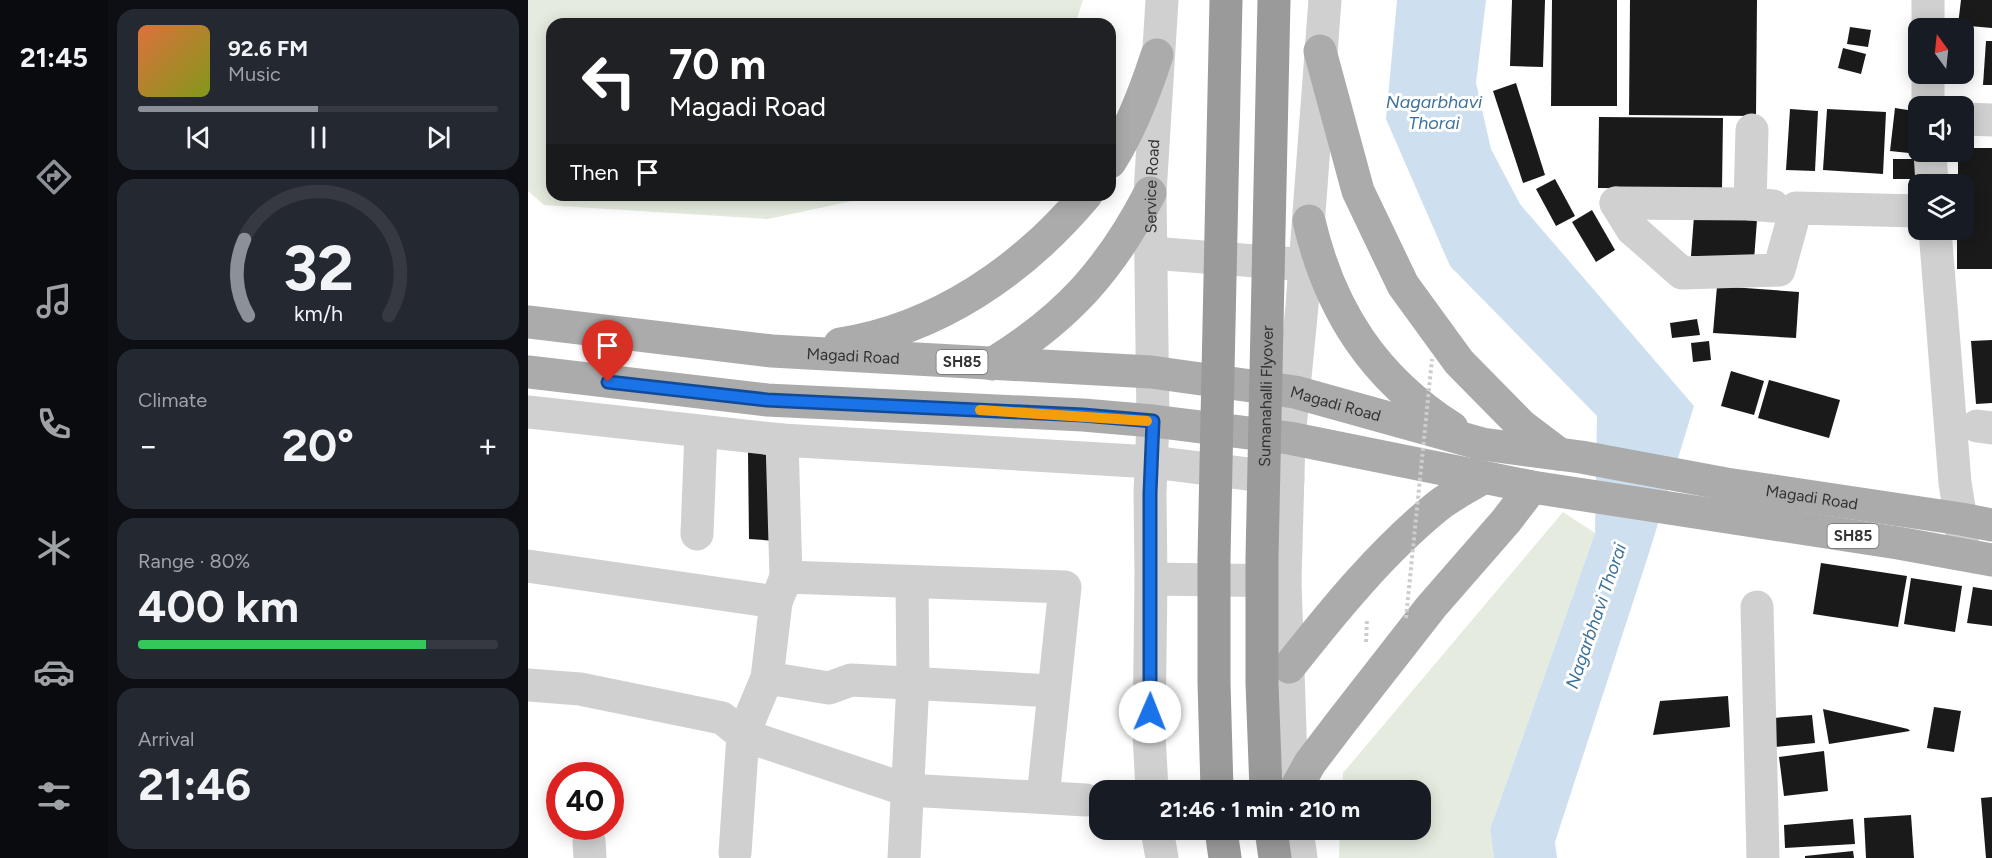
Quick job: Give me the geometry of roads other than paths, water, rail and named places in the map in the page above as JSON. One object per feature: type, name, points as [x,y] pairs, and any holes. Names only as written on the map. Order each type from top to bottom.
[{"type":"highway","points":[[1217,780],[1214,558],[1226,0]]},
{"type":"highway","name":"Sumanahalli Flyover","points":[[1266,780],[1262,683],[1262,558],[1274,0]]},
{"type":"highway","points":[[1222,840],[1225,858]]},
{"type":"highway","points":[[1272,840],[1275,858]]},
{"type":"main road","points":[[1320,51],[1358,191],[1403,285],[1459,362],[1522,426],[1571,456]]},
{"type":"main road","points":[[1116,151],[1145,91],[1157,55]]},
{"type":"main road","points":[[992,364],[1043,329],[1067,309],[1112,258],[1133,226],[1150,193]]},
{"type":"main road","points":[[772,351],[809,349],[845,343],[881,334],[949,308],[981,290],[1011,269],[1046,239],[1081,201]]},
{"type":"main road","points":[[1309,221],[1316,250],[1334,297],[1353,332],[1371,357],[1422,407],[1451,427],[1482,444]]},
{"type":"main road","name":"Magadi Road","points":[[528,322],[772,351],[1151,372],[1295,392],[1482,444],[1571,456],[1726,484],[1976,522]]},
{"type":"main road","name":"Magadi Road","points":[[528,372],[767,400],[1083,415],[1153,421],[1289,438],[1532,487],[1978,557]]},
{"type":"main road","points":[[1289,667],[1330,615],[1368,574],[1440,504],[1482,478]]},
{"type":"main road","points":[[1299,780],[1431,607],[1506,521],[1532,487]]},
{"type":"street","name":"Service Road","points":[[1151,780],[1149,734],[1150,493],[1153,421],[1150,193],[1162,0]]},
{"type":"street","points":[[1293,780],[1285,581],[1289,438],[1295,392],[1325,0]]},
{"type":"street","points":[[1928,0],[1928,18]]},
{"type":"street","points":[[1974,119],[1992,120]]},
{"type":"street","points":[[1750,204],[1752,130]]},
{"type":"street","points":[[1796,208],[1779,270],[1682,273],[1632,230],[1616,203],[1750,204],[1796,208],[1908,211]]},
{"type":"street","points":[[1936,240],[1955,483],[1976,522],[1978,557]]},
{"type":"street","points":[[1150,253],[1305,264]]},
{"type":"street","points":[[528,412],[782,440],[1152,462],[1288,479]]},
{"type":"street","points":[[697,534],[701,432]]},
{"type":"street","points":[[735,853],[743,735],[767,678],[781,590],[782,440]]},
{"type":"street","points":[[528,566],[781,590],[912,583],[1065,587],[1043,797]]},
{"type":"street","points":[[1151,579],[1285,581]]},
{"type":"street","points":[[904,858],[913,682],[912,583]]},
{"type":"street","points":[[1757,607],[1763,858]]},
{"type":"street","points":[[767,678],[829,688],[851,680],[1053,691]]},
{"type":"street","points":[[528,685],[580,689],[722,718],[743,735],[908,790],[1086,800]]},
{"type":"street","points":[[1158,840],[1161,858]]},
{"type":"street","points":[[1298,840],[1301,858]]},
{"type":"water","name":"Nagarbhavi Thorai","points":[[1397,0],[1486,0],[1476,83],[1491,149],[1520,204],[1694,406],[1555,842],[1557,858],[1494,858],[1490,829],[1595,533],[1597,416],[1450,266],[1386,119]]}]
